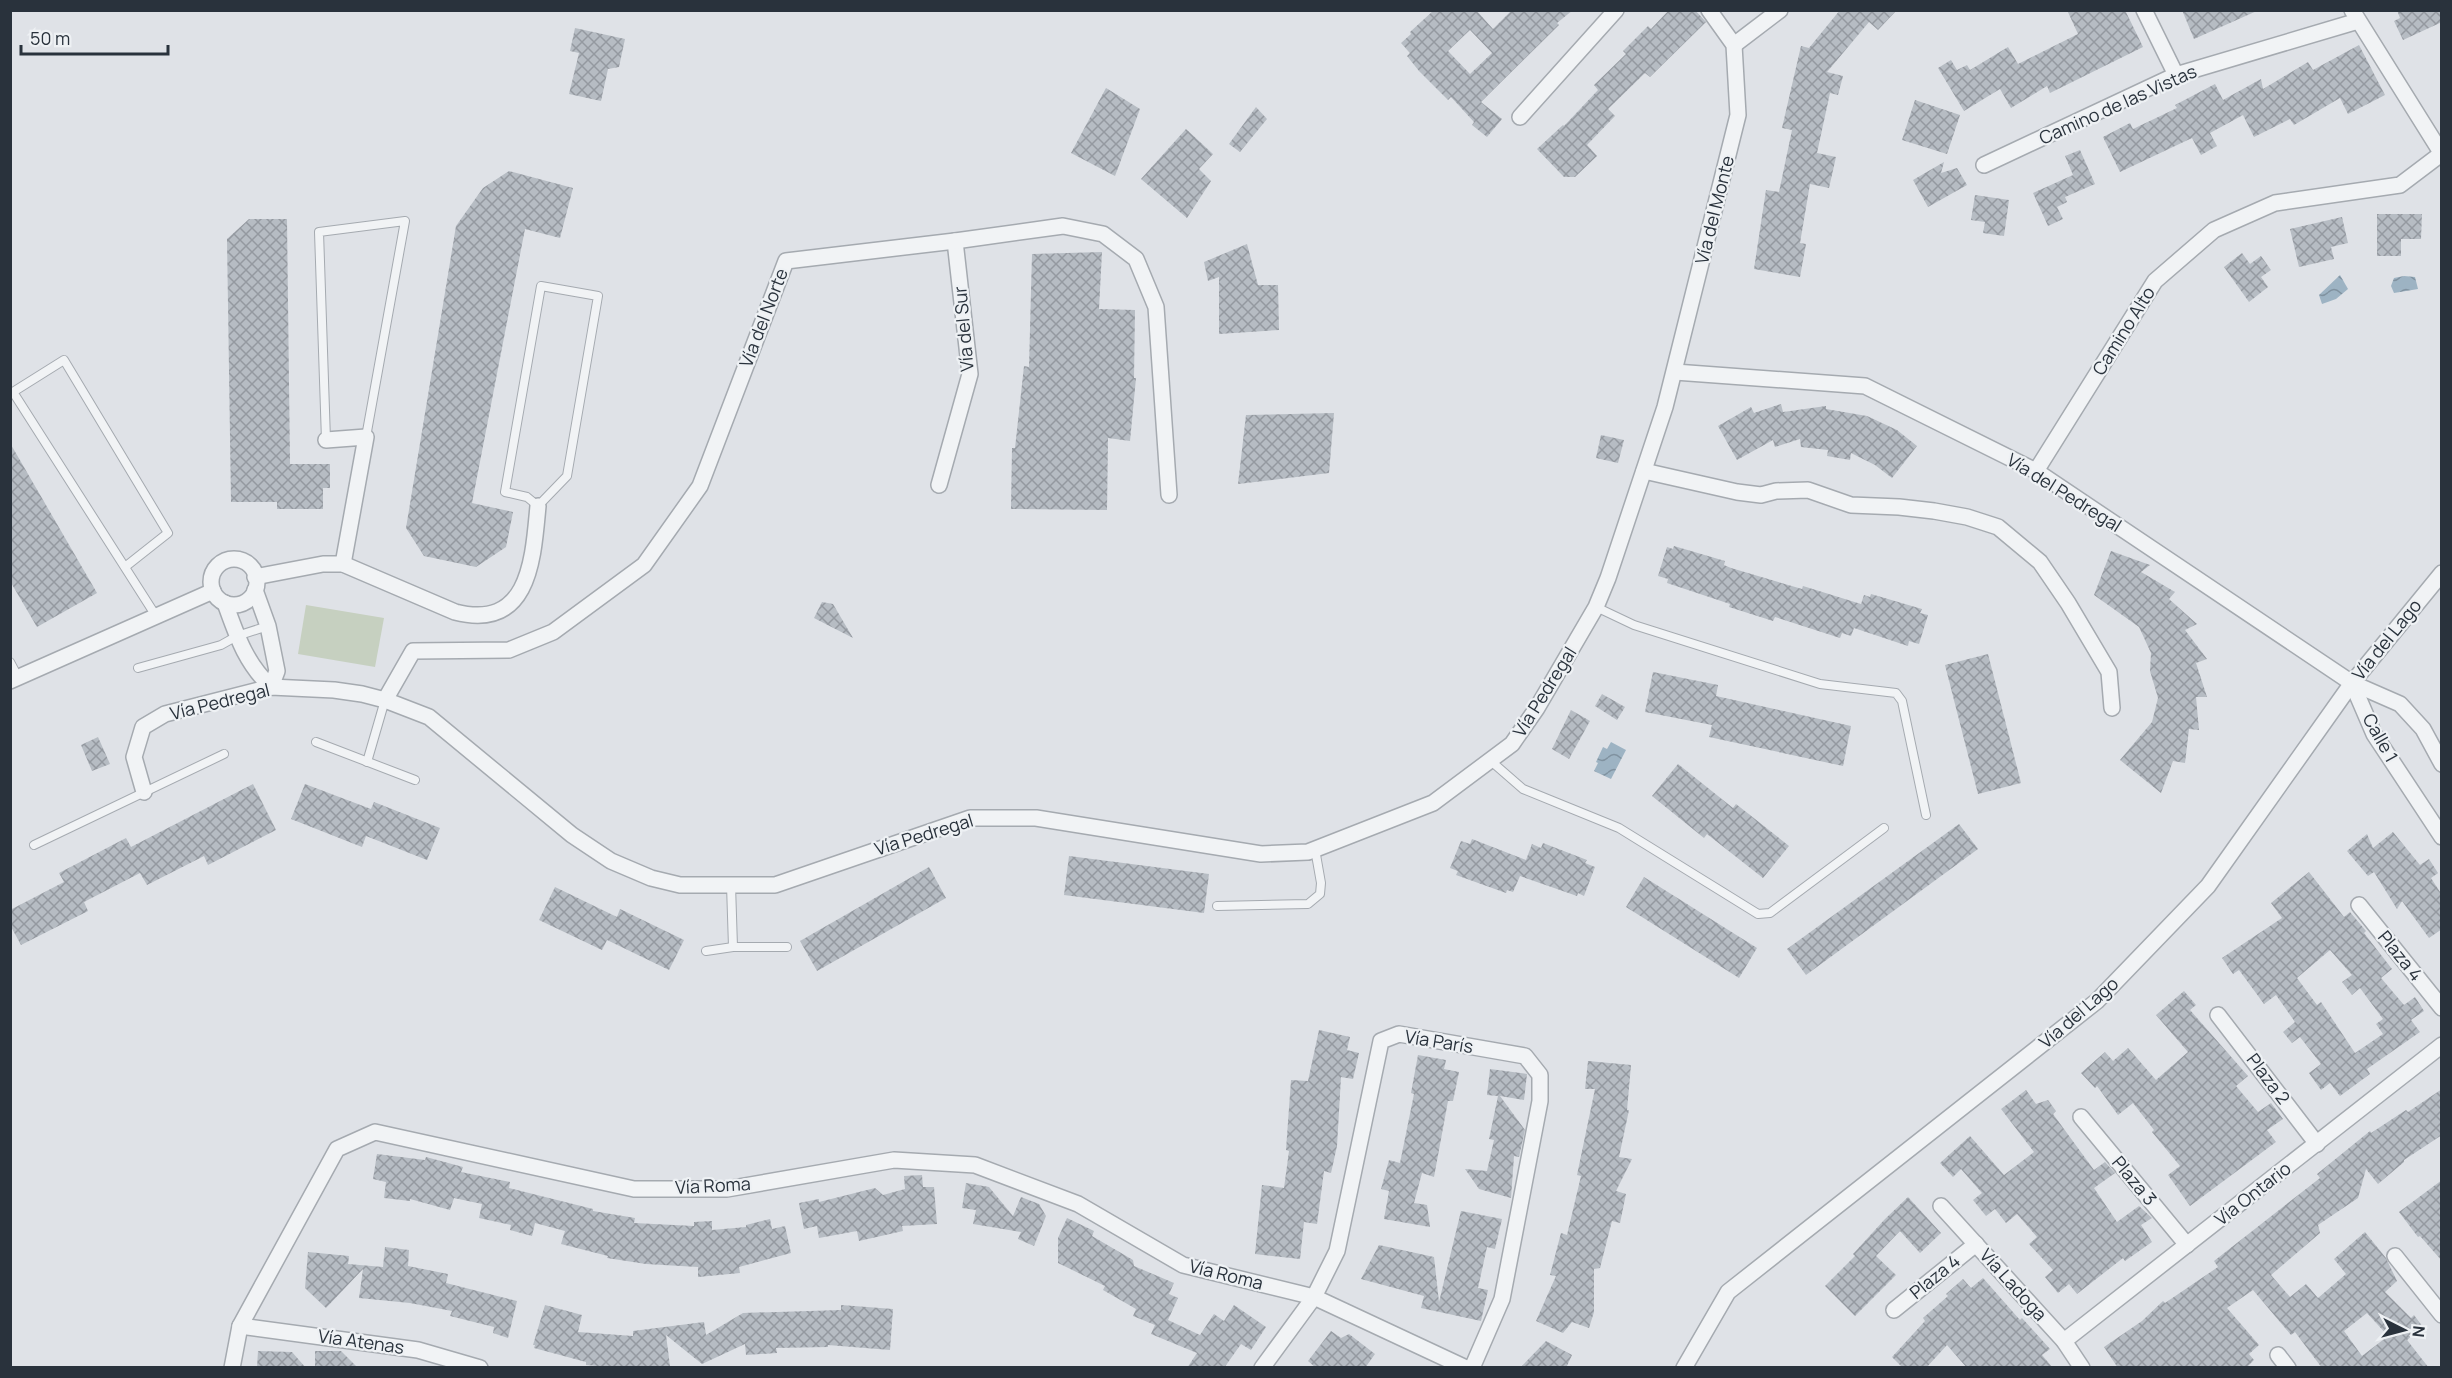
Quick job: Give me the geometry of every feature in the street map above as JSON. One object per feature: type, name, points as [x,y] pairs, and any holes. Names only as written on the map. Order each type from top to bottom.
[{"type":"street","points":[[1520,117],[1616,10]]},
{"type":"street","points":[[1709,10],[1734,45],[1780,10]]},
{"type":"street","points":[[2144,10],[2176,75]]},
{"type":"street","points":[[2355,16],[2441,154]]},
{"type":"street","name":"Camino de las Vistas","points":[[1984,165],[2176,75],[2355,16]]},
{"type":"street","name":"Vía del Monte","points":[[1675,372],[1738,115],[1734,45]]},
{"type":"street","name":"Camino Alto","points":[[2036,471],[2155,281],[2214,230],[2275,203],[2400,185],[2441,154]]},
{"type":"street","name":"Vía del Norte","points":[[384,700],[413,651],[509,650],[553,632],[644,564],[700,486],[786,261],[955,242],[1063,226],[1103,234],[1136,259],[1156,308],[1169,495]]},
{"type":"street","name":"Vía del Sur","points":[[939,485],[970,374],[955,242]]},
{"type":"street","name":"Vía Pedregal","points":[[144,792],[134,757],[143,727],[165,714],[271,687],[334,690],[384,700],[429,717],[572,835],[611,861],[651,878],[680,885],[775,885],[970,818],[1036,818],[1261,854],[1308,852],[1432,803],[1492,762],[1512,744],[1537,708],[1596,607],[1644,471],[1675,372]]},
{"type":"street","name":"Vía del Pedregal","points":[[1675,372],[1865,386],[2036,471],[2352,683]]},
{"type":"street","points":[[326,440],[366,437],[343,564]]},
{"type":"street","points":[[1644,471],[1737,492],[1761,495],[1776,491],[1808,490],[1851,505],[1935,511],[1967,517],[1998,527],[2040,562],[2068,603],[2109,672],[2112,708]]},
{"type":"street","points":[[225,603],[243,603],[255,583],[323,564],[343,564],[455,612],[472,616],[492,613],[513,602],[525,586],[534,546],[538,506]]},
{"type":"street","points":[[242,560],[249,565],[255,583],[268,626],[277,671],[271,687],[255,671],[237,636],[225,603],[213,591],[212,573],[224,561],[242,560]]},
{"type":"street","name":"Vía del Lago","points":[[1684,1368],[1728,1292],[2097,1001],[2208,886],[2352,683],[2442,573]]},
{"type":"street","points":[[14,679],[213,591]]},
{"type":"street","name":"Calle 1","points":[[2352,683],[2400,704],[2423,729],[2442,764]]},
{"type":"street","name":"Calle 1","points":[[2352,683],[2374,734],[2442,837]]},
{"type":"street","name":"Plaza 4","points":[[2358,905],[2442,1008]]},
{"type":"street","name":"Plaza 2","points":[[2218,1015],[2317,1144]]},
{"type":"street","name":"Vía París","points":[[1262,1368],[1314,1297],[1337,1251],[1382,1041],[1399,1034],[1525,1056],[1540,1075],[1540,1101],[1502,1299],[1472,1368]]},
{"type":"street","name":"Vía Ontario","points":[[2064,1341],[2442,1045]]},
{"type":"street","name":"Plaza 3","points":[[2081,1117],[2187,1245]]},
{"type":"street","name":"Vía Roma","points":[[232,1368],[240,1326],[337,1149],[375,1132],[634,1189],[727,1189],[894,1160],[975,1165],[1078,1204],[1183,1265],[1314,1297],[1466,1368]]},
{"type":"street","name":"Vía Ladoga","points":[[1941,1206],[2064,1341],[2082,1368]]},
{"type":"street","name":"Plaza 4","points":[[1894,1310],[1976,1244]]},
{"type":"street","points":[[2395,1256],[2442,1315]]},
{"type":"street","name":"Vía Atenas","points":[[240,1326],[418,1350],[480,1368]]},
{"type":"street","points":[[2278,1355],[2288,1368]]},
{"type":"lane","points":[[326,440],[319,232],[405,221],[366,437]]},
{"type":"lane","points":[[541,286],[598,296],[567,476],[538,506],[527,497],[505,492],[541,286]]},
{"type":"lane","points":[[125,567],[168,533],[64,360],[13,392],[156,616]]},
{"type":"lane","points":[[1596,607],[1634,625],[1820,684],[1896,693],[1902,701],[1926,815]]},
{"type":"lane","points":[[138,668],[221,645],[237,636],[268,626]]},
{"type":"lane","points":[[10,662],[14,679]]},
{"type":"lane","points":[[367,762],[384,700]]},
{"type":"lane","points":[[316,742],[415,780]]},
{"type":"lane","points":[[33,846],[224,754]]},
{"type":"lane","points":[[1492,762],[1523,789],[1619,828],[1758,914],[1770,913],[1884,828]]},
{"type":"lane","points":[[1217,906],[1308,904],[1320,894],[1321,883],[1315,849]]},
{"type":"lane","points":[[731,885],[733,947]]},
{"type":"lane","points":[[706,951],[733,947],[787,947]]},
{"type":"green space","points":[[306,605],[384,618],[375,667],[298,654]]},
{"type":"water","points":[[2340,275],[2348,289],[2336,299],[2322,304],[2319,295]]},
{"type":"water","points":[[2415,277],[2418,289],[2394,293],[2391,286],[2394,278]]},
{"type":"water","points":[[1611,742],[1626,750],[1611,779],[1594,771],[1603,747],[1607,749]]},
{"type":"building","points":[[1434,10],[1476,10],[1493,29],[1512,10],[1573,10],[1557,23],[1559,25],[1481,102],[1502,119],[1487,137],[1472,125],[1474,122],[1451,97],[1448,100],[1407,56],[1410,53],[1401,43],[1411,34],[1410,32]],"holes":[[[1470,30],[1492,53],[1470,74],[1448,51]]]},
{"type":"building","points":[[1669,10],[1695,10],[1706,22],[1650,77],[1645,73],[1608,109],[1615,116],[1587,145],[1597,156],[1575,177],[1564,177],[1537,149],[1564,126],[1598,90],[1594,85],[1626,54],[1623,51],[1648,26],[1651,29]]},
{"type":"building","points":[[1840,10],[1897,10],[1878,30],[1869,22],[1827,72],[1843,76],[1838,95],[1830,93],[1817,153],[1836,157],[1829,188],[1810,184],[1800,243],[1806,244],[1800,277],[1754,269],[1766,190],[1779,192],[1792,130],[1782,128],[1801,46],[1809,48]]},
{"type":"building","points":[[2067,10],[2125,10],[2143,47],[2050,93],[2047,86],[2011,108],[2000,89],[1964,111],[1938,68],[1951,60],[1957,70],[1967,65],[1970,70],[2008,47],[2018,64],[2078,34]]},
{"type":"building","points":[[2182,10],[2259,10],[2194,39]]},
{"type":"building","points":[[2397,10],[2442,10],[2442,22],[2403,40],[2394,21],[2400,18]]},
{"type":"building","points":[[575,28],[625,39],[619,67],[608,69],[601,101],[569,94],[579,53],[570,51]]},
{"type":"building","points":[[2359,45],[2385,95],[2348,114],[2340,98],[2294,125],[2290,119],[2254,137],[2243,115],[2210,133],[2217,146],[2201,155],[2192,138],[2120,172],[2103,137],[2130,123],[2133,129],[2177,108],[2175,105],[2215,84],[2223,100],[2261,79],[2263,89],[2308,62],[2313,70]]},
{"type":"building","points":[[1106,88],[1140,109],[1115,176],[1071,153]]},
{"type":"building","points":[[1915,100],[1960,115],[1947,154],[1902,140]]},
{"type":"building","points":[[1256,107],[1267,119],[1240,152],[1229,144]]},
{"type":"building","points":[[1186,129],[1213,154],[1199,169],[1211,181],[1187,218],[1141,179]]},
{"type":"building","points":[[2080,150],[2095,184],[2065,197],[2067,202],[2057,207],[2063,219],[2048,226],[2033,193],[2073,175],[2065,156]]},
{"type":"building","points":[[1944,162],[1941,173],[1957,168],[1967,185],[1928,207],[1913,180]]},
{"type":"building","points":[[509,171],[573,188],[560,238],[525,229],[472,503],[513,512],[506,547],[476,567],[424,556],[406,528],[456,226],[483,188]]},
{"type":"building","points":[[1975,195],[2009,200],[2004,236],[1983,233],[1985,222],[1971,220]]},
{"type":"building","points":[[2377,214],[2422,214],[2421,239],[2401,239],[2401,256],[2377,256]]},
{"type":"building","points":[[2342,217],[2348,243],[2331,247],[2334,259],[2299,267],[2290,229]]},
{"type":"building","points":[[249,219],[287,219],[290,464],[330,464],[330,488],[323,488],[323,509],[277,509],[277,502],[231,502],[227,239]]},
{"type":"building","points":[[1247,244],[1258,285],[1278,285],[1279,330],[1219,334],[1219,277],[1208,281],[1204,262]]},
{"type":"building","points":[[1102,252],[1099,309],[1135,310],[1134,378],[1136,378],[1130,441],[1108,438],[1107,510],[1011,509],[1012,448],[1015,448],[1024,366],[1029,367],[1032,254]]},
{"type":"building","points":[[2242,253],[2250,264],[2261,256],[2271,270],[2261,277],[2268,287],[2249,302],[2224,267]]},
{"type":"building","points":[[1781,404],[1783,412],[1826,406],[1826,409],[1867,416],[1897,430],[1917,446],[1892,478],[1875,465],[1851,453],[1850,460],[1827,456],[1828,450],[1801,447],[1800,439],[1775,447],[1773,440],[1737,460],[1718,426],[1751,407],[1754,413]]},
{"type":"building","points":[[1334,413],[1329,473],[1238,484],[1246,415]]},
{"type":"building","points":[[1601,435],[1624,440],[1618,463],[1596,458]]},
{"type":"building","points":[[10,443],[97,593],[37,627],[10,581]]},
{"type":"building","points":[[1674,546],[1725,561],[1724,565],[1731,568],[1802,589],[1803,586],[1861,604],[1864,595],[1870,597],[1871,594],[1922,609],[1920,613],[1928,615],[1919,644],[1909,641],[1908,646],[1854,628],[1851,636],[1842,633],[1840,638],[1775,617],[1773,621],[1667,583],[1668,579],[1658,576],[1667,547],[1673,549]]},
{"type":"building","points":[[2111,551],[2150,565],[2141,572],[2175,592],[2169,599],[2197,624],[2185,630],[2207,659],[2196,663],[2207,697],[2196,697],[2199,730],[2189,729],[2185,763],[2173,761],[2161,793],[2120,760],[2152,722],[2158,698],[2150,671],[2151,653],[2139,627],[2094,595]]},
{"type":"building","points":[[822,602],[833,604],[853,638],[814,618]]},
{"type":"building","points":[[1988,654],[2021,783],[1978,794],[1945,665]]},
{"type":"building","points":[[1653,672],[1718,685],[1716,696],[1851,726],[1843,766],[1709,737],[1712,725],[1645,712]]},
{"type":"building","points":[[1602,694],[1625,707],[1617,720],[1595,706]]},
{"type":"building","points":[[1571,710],[1590,721],[1569,759],[1552,749]]},
{"type":"building","points":[[98,737],[110,764],[92,771],[81,745]]},
{"type":"building","points":[[1678,764],[1733,808],[1736,804],[1789,846],[1763,878],[1707,834],[1704,838],[1652,796]]},
{"type":"building","points":[[253,784],[276,830],[208,865],[204,856],[147,885],[140,873],[84,902],[88,911],[21,945],[10,925],[10,910],[64,882],[59,873],[126,838],[131,847]]},
{"type":"building","points":[[305,784],[371,809],[374,802],[440,828],[427,860],[366,836],[362,847],[291,819]]},
{"type":"building","points":[[1959,824],[1978,849],[1806,975],[1787,949]]},
{"type":"building","points":[[2393,832],[2420,865],[2429,859],[2438,873],[2431,878],[2442,895],[2442,929],[2429,938],[2402,901],[2397,909],[2374,872],[2368,876],[2347,851],[2367,834],[2373,848]]},
{"type":"building","points":[[1472,839],[1526,860],[1532,844],[1541,848],[1543,843],[1587,860],[1585,863],[1595,867],[1584,896],[1578,893],[1577,896],[1520,876],[1513,892],[1507,890],[1506,893],[1456,875],[1458,871],[1450,868],[1461,841],[1470,844]]},
{"type":"building","points":[[1069,856],[1209,874],[1204,913],[1064,895]]},
{"type":"building","points":[[929,867],[946,898],[817,971],[800,941]]},
{"type":"building","points":[[2309,872],[2344,917],[2350,912],[2392,969],[2381,978],[2404,1005],[2415,997],[2424,1011],[2411,1020],[2420,1032],[2367,1069],[2370,1074],[2340,1096],[2330,1083],[2321,1090],[2309,1073],[2321,1064],[2300,1037],[2292,1043],[2283,1032],[2295,1022],[2276,995],[2264,1004],[2239,970],[2233,974],[2222,958],[2282,918],[2271,903]],"holes":[[[2330,950],[2352,975],[2342,982],[2352,995],[2360,988],[2383,1019],[2376,1024],[2383,1034],[2355,1053],[2321,1002],[2317,1005],[2297,978]]]},
{"type":"building","points":[[1644,877],[1757,948],[1739,978],[1626,907]]},
{"type":"building","points":[[555,887],[617,917],[620,909],[684,940],[669,970],[607,940],[602,950],[539,920]]},
{"type":"building","points":[[2184,991],[2196,1005],[2190,1010],[2248,1076],[2236,1086],[2258,1112],[2271,1103],[2283,1119],[2267,1130],[2276,1142],[2190,1206],[2168,1175],[2180,1166],[2152,1132],[2154,1130],[2133,1103],[2118,1115],[2097,1086],[2095,1088],[2081,1073],[2105,1052],[2113,1061],[2128,1048],[2156,1080],[2188,1052],[2156,1015]]},
{"type":"building","points":[[1319,1030],[1350,1037],[1347,1050],[1359,1053],[1353,1079],[1341,1077],[1337,1146],[1331,1173],[1324,1171],[1317,1224],[1304,1222],[1300,1259],[1255,1254],[1262,1185],[1284,1188],[1289,1151],[1286,1150],[1291,1080],[1308,1081]]},
{"type":"building","points":[[1418,1055],[1446,1060],[1444,1069],[1459,1072],[1453,1101],[1448,1101],[1434,1177],[1422,1173],[1414,1203],[1427,1205],[1430,1227],[1384,1219],[1389,1191],[1381,1189],[1389,1160],[1400,1163],[1414,1094],[1411,1093]]},
{"type":"building","points":[[1588,1061],[1631,1065],[1627,1110],[1629,1110],[1619,1157],[1632,1159],[1616,1191],[1626,1194],[1620,1223],[1612,1221],[1600,1268],[1594,1269],[1594,1312],[1589,1328],[1572,1322],[1563,1333],[1536,1321],[1556,1276],[1550,1275],[1561,1233],[1567,1235],[1581,1176],[1577,1175],[1595,1089],[1585,1089]]},
{"type":"building","points":[[1490,1069],[1527,1074],[1524,1100],[1500,1096],[1525,1130],[1519,1157],[1514,1156],[1511,1198],[1479,1189],[1465,1169],[1487,1171],[1494,1140],[1489,1139],[1498,1096],[1487,1095]]},
{"type":"building","points":[[2442,1089],[2442,1135],[2404,1160],[2378,1184],[2366,1169],[2358,1198],[2318,1225],[2320,1233],[2271,1275],[2290,1297],[2306,1284],[2318,1298],[2346,1274],[2334,1259],[2365,1232],[2386,1258],[2397,1281],[2385,1292],[2411,1318],[2414,1315],[2423,1327],[2407,1340],[2429,1368],[2322,1368],[2295,1332],[2291,1335],[2253,1290],[2227,1308],[2259,1345],[2249,1354],[2254,1360],[2246,1368],[2118,1368],[2104,1347],[2142,1321],[2163,1301],[2165,1303],[2218,1267],[2214,1261],[2320,1178],[2317,1174],[2370,1131],[2371,1133],[2406,1110],[2408,1112]],"holes":[[[2367,1313],[2388,1336],[2362,1356],[2344,1331]]]},
{"type":"building","points":[[2026,1090],[2036,1104],[2048,1100],[2056,1111],[2053,1114],[2094,1170],[2105,1162],[2115,1173],[2094,1188],[2117,1222],[2139,1206],[2152,1218],[2141,1225],[2152,1242],[2125,1261],[2123,1258],[2077,1294],[2069,1284],[2058,1293],[2045,1277],[2053,1270],[2029,1244],[2037,1237],[2017,1214],[2006,1223],[1995,1209],[1986,1216],[1973,1200],[1982,1193],[1961,1169],[1953,1177],[1940,1163],[1970,1136],[2004,1175],[2034,1152],[2001,1109]]},
{"type":"building","points":[[377,1154],[425,1160],[426,1157],[463,1167],[461,1172],[510,1182],[509,1188],[593,1209],[593,1211],[635,1218],[634,1223],[694,1226],[694,1222],[712,1221],[712,1230],[746,1227],[746,1225],[770,1219],[772,1229],[785,1226],[791,1253],[739,1267],[740,1273],[698,1277],[698,1267],[646,1264],[607,1258],[608,1256],[561,1244],[565,1231],[535,1223],[532,1236],[510,1230],[511,1225],[479,1218],[482,1204],[454,1198],[450,1210],[410,1199],[410,1201],[384,1198],[386,1182],[373,1179]]},
{"type":"building","points":[[922,1175],[923,1187],[934,1187],[937,1224],[902,1226],[903,1231],[859,1241],[857,1231],[819,1238],[817,1226],[804,1229],[799,1203],[819,1199],[819,1202],[875,1188],[883,1195],[905,1189],[904,1176]]},
{"type":"building","points":[[2442,1180],[2442,1261],[2420,1236],[2418,1237],[2399,1212]]},
{"type":"building","points":[[966,1183],[989,1187],[1013,1216],[1021,1197],[1039,1204],[1046,1216],[1034,1246],[1018,1239],[1021,1232],[973,1224],[976,1210],[962,1208]]},
{"type":"building","points":[[1908,1197],[1941,1233],[1920,1253],[1900,1231],[1876,1256],[1896,1275],[1855,1316],[1825,1286],[1855,1256],[1853,1254],[1885,1219]]},
{"type":"building","points":[[1461,1211],[1502,1219],[1495,1249],[1487,1247],[1478,1288],[1488,1290],[1481,1321],[1421,1308],[1424,1296],[1361,1279],[1379,1245],[1434,1257],[1439,1302]]},
{"type":"building","points":[[1067,1218],[1094,1231],[1092,1236],[1133,1260],[1134,1266],[1174,1283],[1169,1294],[1178,1298],[1168,1320],[1200,1335],[1214,1314],[1224,1321],[1234,1305],[1266,1327],[1251,1350],[1241,1344],[1224,1368],[1187,1368],[1197,1353],[1151,1334],[1155,1325],[1133,1316],[1136,1309],[1103,1290],[1105,1286],[1058,1263],[1058,1238]]},
{"type":"building","points":[[385,1247],[409,1250],[408,1266],[448,1274],[446,1283],[517,1301],[508,1338],[493,1333],[494,1327],[450,1316],[452,1311],[410,1303],[359,1298],[363,1269],[326,1308],[305,1288],[308,1252],[349,1256],[348,1264],[383,1267]]},
{"type":"building","points":[[1983,1278],[2020,1320],[2022,1318],[2050,1349],[2042,1355],[2053,1368],[1967,1368],[1947,1345],[1926,1368],[1903,1368],[1892,1357],[1925,1321],[1923,1318],[1963,1279],[1971,1288]]},
{"type":"building","points":[[545,1305],[582,1315],[578,1332],[633,1336],[633,1331],[704,1322],[706,1335],[743,1313],[841,1310],[841,1305],[893,1309],[890,1350],[828,1345],[828,1347],[776,1348],[777,1353],[746,1355],[745,1344],[702,1364],[666,1335],[670,1366],[621,1368],[586,1365],[586,1362],[534,1348]]},
{"type":"building","points":[[1331,1331],[1341,1338],[1349,1334],[1375,1354],[1365,1368],[1316,1368],[1308,1361]]},
{"type":"building","points":[[1546,1341],[1572,1355],[1566,1368],[1520,1368]]},
{"type":"building","points":[[258,1351],[292,1352],[306,1368],[257,1368]]},
{"type":"building","points":[[315,1351],[341,1351],[358,1368],[315,1368]]}]
